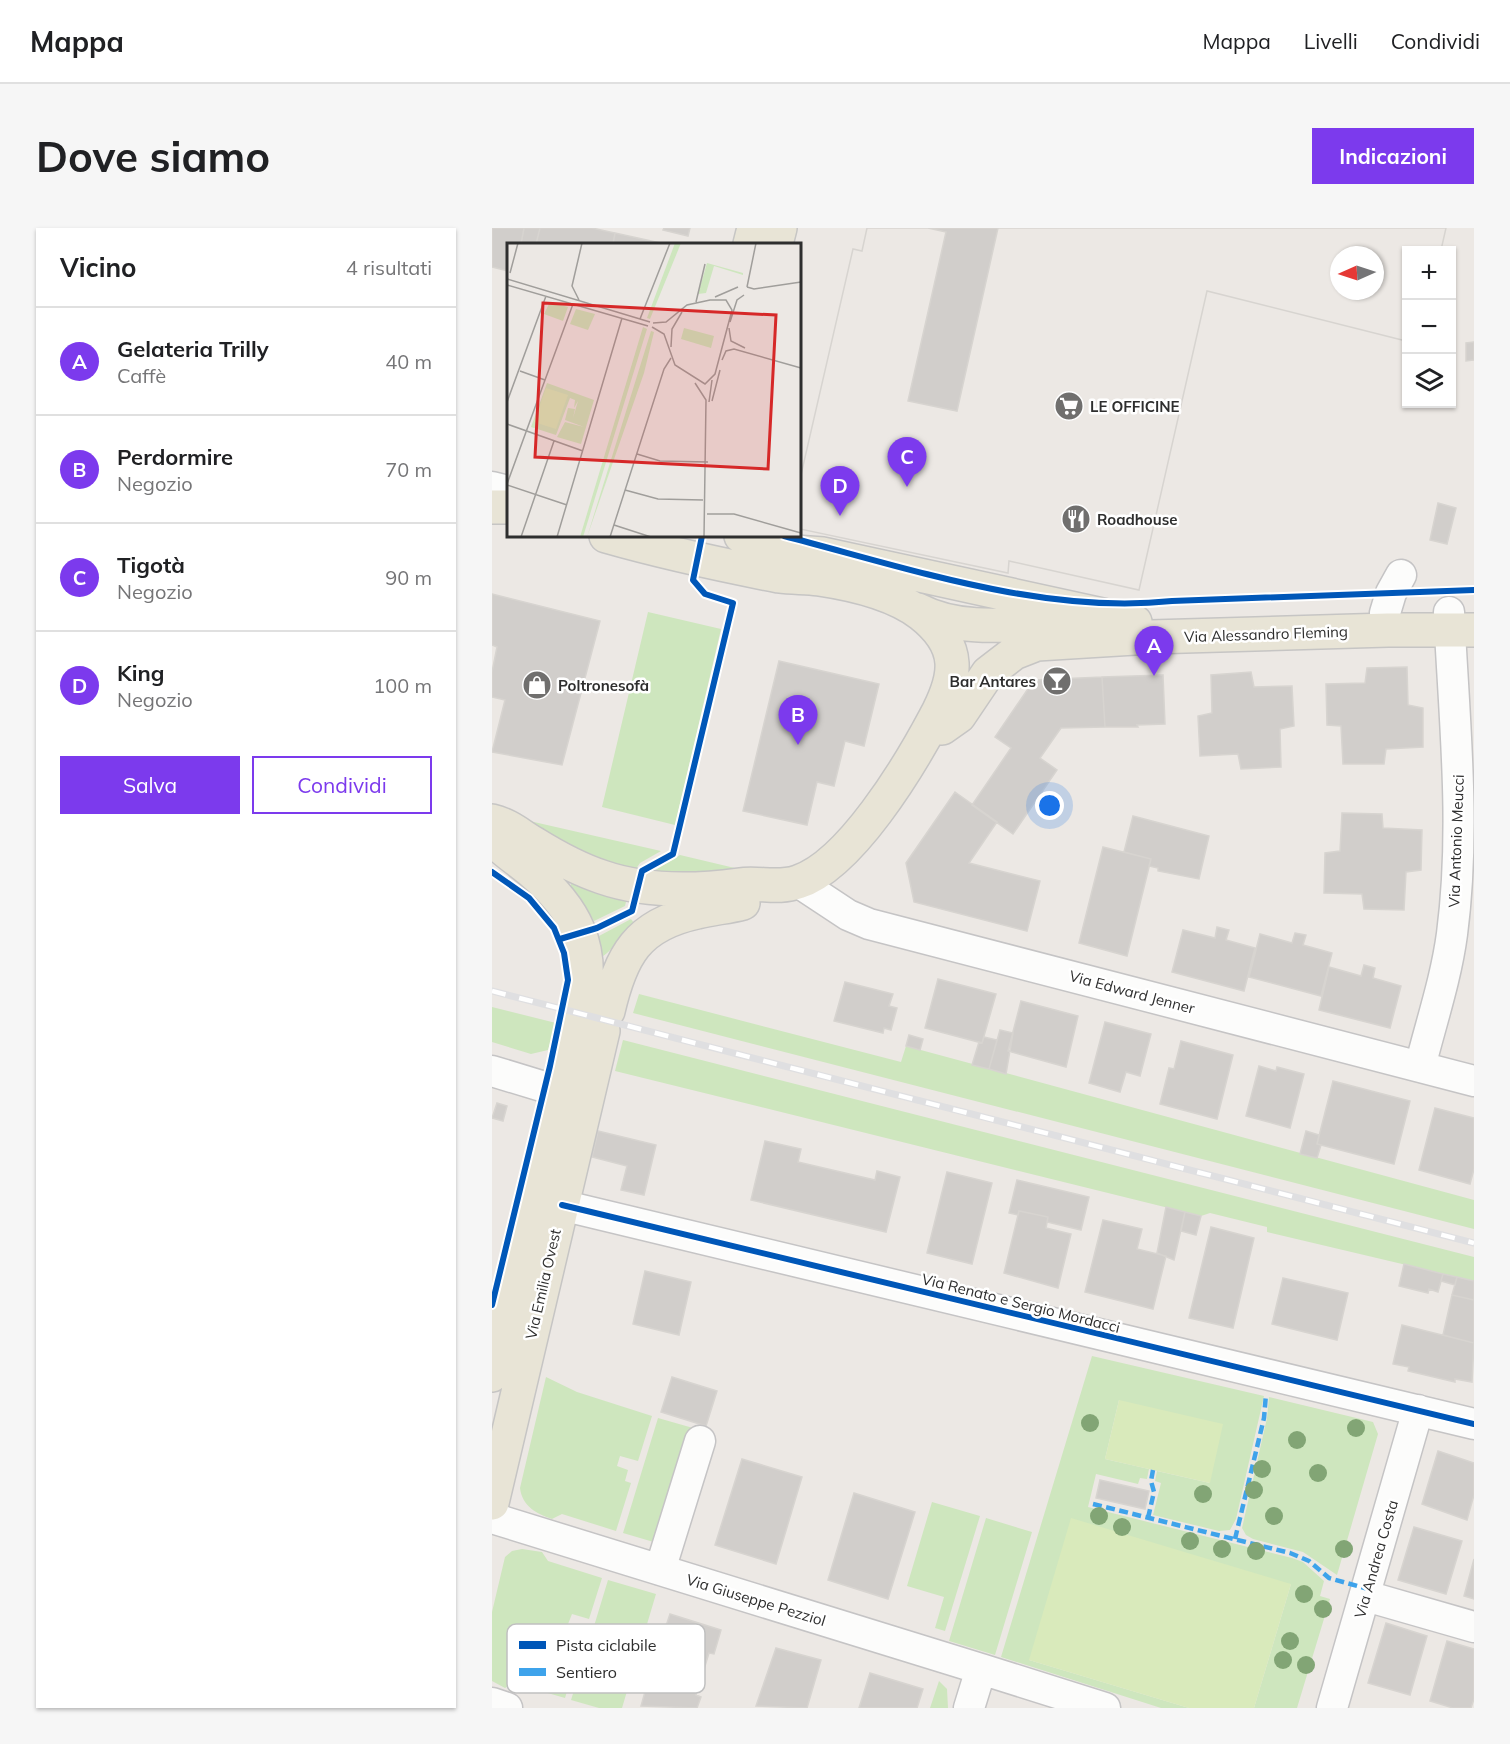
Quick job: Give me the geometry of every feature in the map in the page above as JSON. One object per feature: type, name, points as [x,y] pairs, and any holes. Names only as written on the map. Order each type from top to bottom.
[{"type":"main road","points":[[750,243],[753,228]]},
{"type":"main road","points":[[776,243],[780,228]]},
{"type":"main road","points":[[610,537],[777,575],[827,580],[875,592],[903,602],[934,618],[958,623],[1135,622]]},
{"type":"main road","points":[[742,537],[750,542],[797,558],[827,580]]},
{"type":"main road","points":[[781,551],[823,554],[1135,622]]},
{"type":"main road","points":[[903,602],[920,614],[940,634],[952,663],[950,689],[920,747]]},
{"type":"main road","name":"Via Alessandro Fleming","points":[[1135,622],[1385,613],[1462,621]]},
{"type":"main road","name":"Via Alessandro Fleming","points":[[920,747],[932,734],[959,716],[988,673],[1014,653],[1037,644],[1462,621]]},
{"type":"main road","name":"Via Emilia Ovest","points":[[492,1375],[497,1333],[548,1202],[561,1092],[593,1018],[622,962],[648,933],[677,918],[741,904],[820,872],[843,854],[920,747]]},
{"type":"main road","points":[[492,821],[506,825],[547,852],[583,869],[631,885],[678,889],[750,883],[794,884]]},
{"type":"main road","name":"Via Emilia Ovest","points":[[492,839],[550,888],[572,914],[580,933],[593,1018],[548,1202],[492,1503]]},
{"type":"street","points":[[492,487],[507,491]]},
{"type":"street","points":[[1385,613],[1391,593],[1401,575]]},
{"type":"street","name":"Via Antonio Meucci","points":[[1420,1067],[1448,957],[1454,916],[1462,621]]},
{"type":"street","name":"Via Edward Jenner","points":[[794,884],[848,915],[869,924],[1474,1081]]},
{"type":"street","points":[[492,1071],[561,1092]]},
{"type":"street","name":"Via Renato e Sergio Mordacci","points":[[548,1202],[1474,1424]]},
{"type":"street","name":"Via Andrea Costa","points":[[1332,1708],[1418,1410]]},
{"type":"street","points":[[660,1570],[700,1441]]},
{"type":"street","name":"Via Giuseppe Pezziol","points":[[492,1518],[1106,1708]]},
{"type":"street","points":[[1366,1596],[1474,1627]]},
{"type":"street","points":[[969,1708],[981,1669]]},
{"type":"street","points":[[492,1703],[507,1708]]},
{"type":"green space","points":[[648,612],[721,629],[675,825],[602,807]]},
{"type":"green space","points":[[512,817],[661,851],[640,863],[633,873],[620,870]]},
{"type":"green space","points":[[680,855],[739,869],[740,874],[649,874]]},
{"type":"green space","points":[[571,882],[627,898],[625,906],[594,921],[571,888]]},
{"type":"green space","points":[[631,919],[634,923],[601,957],[599,936]]},
{"type":"green space","points":[[639,994],[901,1062],[906,1046],[1474,1200],[1474,1229],[633,1013]]},
{"type":"green space","points":[[492,1007],[556,1023],[548,1050],[531,1054],[492,1042]]},
{"type":"green space","points":[[623,1040],[1474,1257],[1474,1281],[1267,1232],[1267,1227],[1210,1213],[1201,1216],[615,1071]]},
{"type":"green space","points":[[1092,1356],[1264,1396],[1236,1519],[1230,1530],[1219,1531],[1153,1515],[1161,1483],[1155,1481],[1157,1471],[1210,1483],[1119,1400],[1105,1459],[1149,1469],[1147,1479],[1140,1478],[1138,1484],[1096,1474],[1088,1507],[1292,1558],[1303,1562],[1324,1581],[1320,1596],[1330,1599],[1297,1708],[1254,1708],[1291,1584],[1029,1660],[1189,1708],[1161,1708],[1001,1657]]},
{"type":"green space","points":[[546,1377],[577,1392],[652,1416],[638,1461],[620,1456],[617,1466],[628,1470],[625,1481],[631,1483],[616,1531],[562,1514],[552,1519],[541,1515],[527,1504],[521,1494],[520,1488]]},
{"type":"green space","points":[[1269,1397],[1373,1422],[1378,1434],[1337,1575],[1303,1552],[1253,1539],[1246,1535],[1242,1528],[1267,1418]]},
{"type":"green space","points":[[1119,1400],[1223,1424],[1210,1483],[1105,1459]]},
{"type":"green space","points":[[658,1418],[693,1428],[657,1543],[623,1533]]},
{"type":"green space","points":[[932,1502],[980,1516],[945,1631],[935,1628],[944,1597],[907,1586]]},
{"type":"green space","points":[[986,1518],[1032,1532],[995,1655],[949,1641]]},
{"type":"green space","points":[[1071,1518],[1291,1584],[1254,1708],[1189,1708],[1029,1660]]},
{"type":"green space","points":[[522,1549],[542,1552],[548,1561],[602,1578],[589,1619],[572,1614],[568,1624],[507,1624],[507,1687],[505,1688],[492,1681],[492,1612],[505,1557],[512,1551]]},
{"type":"green space","points":[[608,1580],[656,1594],[647,1624],[595,1624]]},
{"type":"green space","points":[[939,1681],[947,1689],[948,1708],[930,1708]]},
{"type":"green space","points":[[548,1693],[566,1693],[565,1698]]},
{"type":"green space","points":[[573,1693],[626,1693],[622,1708],[599,1708],[571,1700]]},
{"type":"building","points":[[492,228],[524,228],[521,243],[507,243],[507,271],[492,267]]},
{"type":"building","points":[[524,228],[540,228],[536,243],[521,243]]},
{"type":"building","points":[[540,228],[592,228],[615,233],[613,243],[536,243]]},
{"type":"building","points":[[664,228],[690,228],[688,236],[663,230]]},
{"type":"building","name":"LE OFFICINE","points":[[867,228],[928,228],[946,232],[908,401],[957,411],[998,228],[1446,228],[1442,246],[1402,246],[1402,340],[1207,291],[1139,590],[1009,561],[1008,573],[801,529],[801,475],[853,249],[862,251]]},
{"type":"building","name":"LE OFFICINE","points":[[867,228],[1446,228],[1442,246],[1402,246],[1402,340],[1207,291],[1139,590],[1009,561],[1008,573],[801,529],[801,475],[853,249],[862,251]]},
{"type":"building","points":[[615,233],[660,243],[613,243]]},
{"type":"building","points":[[1474,342],[1474,360],[1466,361],[1466,343]]},
{"type":"building","points":[[1438,503],[1456,508],[1447,544],[1430,540]]},
{"type":"building","name":"Poltronesofà","points":[[492,594],[600,621],[562,765],[492,752],[505,700],[492,697],[492,672],[497,647],[492,645]]},
{"type":"building","points":[[779,661],[879,684],[864,746],[845,741],[834,786],[817,782],[807,825],[743,811]]},
{"type":"building","points":[[1407,667],[1408,705],[1423,708],[1423,747],[1386,749],[1384,764],[1343,764],[1341,726],[1327,725],[1326,684],[1365,683],[1367,668]]},
{"type":"building","points":[[1251,672],[1254,687],[1292,686],[1294,726],[1280,729],[1281,767],[1241,769],[1238,754],[1200,756],[1198,716],[1212,713],[1211,675]]},
{"type":"building","points":[[1163,675],[1165,724],[1105,727],[1102,677]]},
{"type":"building","points":[[1102,677],[1105,727],[1061,728],[1040,758],[1057,770],[1013,834],[972,805],[1011,748],[995,737],[1034,680]]},
{"type":"building","points":[[955,792],[997,822],[969,863],[1040,881],[1027,931],[914,902],[906,863]]},
{"type":"building","points":[[1342,813],[1382,814],[1383,828],[1422,830],[1421,870],[1406,872],[1404,910],[1364,909],[1362,894],[1324,893],[1325,853],[1340,851]]},
{"type":"building","points":[[1133,816],[1209,836],[1199,879],[1158,871],[1158,868],[1149,866],[1151,859],[1124,852]]},
{"type":"building","points":[[1103,847],[1151,859],[1127,956],[1079,943]]},
{"type":"building","points":[[1217,927],[1229,930],[1226,940],[1255,948],[1244,991],[1172,972],[1183,930],[1215,938]]},
{"type":"building","points":[[1295,933],[1306,935],[1303,945],[1332,953],[1321,996],[1249,977],[1260,934],[1292,943]]},
{"type":"building","points":[[1364,965],[1375,968],[1373,978],[1401,986],[1390,1028],[1319,1010],[1329,967],[1361,976]]},
{"type":"building","points":[[938,979],[996,994],[982,1043],[925,1028]]},
{"type":"building","points":[[845,982],[893,994],[889,1006],[897,1008],[891,1030],[884,1028],[883,1033],[834,1021]]},
{"type":"building","points":[[1021,1001],[1078,1016],[1066,1067],[1008,1051]]},
{"type":"building","points":[[1105,1022],[1151,1034],[1140,1076],[1126,1072],[1120,1092],[1089,1083]]},
{"type":"building","points":[[1000,1030],[1013,1033],[1006,1074],[989,1069]]},
{"type":"building","points":[[909,1035],[923,1039],[920,1050],[906,1046]]},
{"type":"building","points":[[984,1037],[997,1040],[989,1069],[972,1065],[979,1042],[982,1043]]},
{"type":"building","points":[[1181,1041],[1233,1055],[1217,1119],[1160,1104],[1169,1068],[1174,1069]]},
{"type":"building","points":[[1259,1066],[1276,1071],[1277,1067],[1304,1074],[1290,1128],[1246,1116]]},
{"type":"building","points":[[1333,1081],[1410,1101],[1394,1164],[1317,1144]]},
{"type":"building","points":[[497,1103],[507,1106],[503,1121],[492,1118]]},
{"type":"building","points":[[1435,1108],[1474,1118],[1474,1169],[1470,1184],[1419,1170]]},
{"type":"building","points":[[598,1131],[656,1145],[644,1195],[621,1190],[627,1166],[592,1157]]},
{"type":"building","points":[[1306,1131],[1319,1135],[1317,1144],[1321,1145],[1317,1158],[1300,1154]]},
{"type":"building","points":[[765,1141],[801,1149],[798,1162],[875,1180],[877,1171],[900,1177],[886,1232],[751,1200]]},
{"type":"building","points":[[947,1172],[992,1183],[972,1264],[927,1253]]},
{"type":"building","points":[[1017,1180],[1089,1197],[1081,1230],[1047,1222],[1048,1217],[1019,1211],[1018,1215],[1009,1213]]},
{"type":"building","points":[[1166,1207],[1185,1212],[1174,1260],[1157,1253]]},
{"type":"building","points":[[1019,1211],[1048,1217],[1046,1228],[1071,1234],[1058,1288],[1004,1273]]},
{"type":"building","points":[[1185,1212],[1201,1216],[1196,1235],[1181,1231]]},
{"type":"building","points":[[1103,1220],[1142,1229],[1137,1249],[1166,1256],[1153,1309],[1085,1292]]},
{"type":"building","points":[[1211,1227],[1254,1238],[1233,1328],[1189,1318]]},
{"type":"building","points":[[1404,1264],[1443,1274],[1438,1292],[1429,1289],[1428,1293],[1399,1286]]},
{"type":"building","points":[[645,1271],[691,1282],[679,1335],[633,1324]]},
{"type":"building","points":[[1443,1274],[1457,1277],[1455,1285],[1441,1281]]},
{"type":"building","points":[[1457,1277],[1474,1281],[1474,1300],[1452,1295]]},
{"type":"building","points":[[1283,1278],[1348,1293],[1337,1340],[1272,1324]]},
{"type":"building","points":[[1452,1295],[1474,1300],[1474,1343],[1443,1335]]},
{"type":"building","points":[[1402,1325],[1474,1343],[1472,1382],[1455,1379],[1455,1382],[1408,1371],[1409,1367],[1393,1364]]},
{"type":"building","points":[[672,1377],[717,1391],[706,1426],[661,1412]]},
{"type":"building","points":[[1438,1451],[1474,1463],[1474,1495],[1467,1520],[1422,1504]]},
{"type":"building","points":[[742,1459],[802,1477],[776,1564],[715,1545]]},
{"type":"building","points":[[1100,1480],[1149,1491],[1145,1509],[1096,1498]]},
{"type":"building","points":[[854,1493],[915,1512],[888,1599],[828,1580]]},
{"type":"building","points":[[1414,1527],[1462,1541],[1446,1594],[1398,1580]]},
{"type":"building","points":[[1474,1559],[1474,1599],[1464,1596]]},
{"type":"building","points":[[670,1614],[702,1624],[667,1624]]},
{"type":"building","points":[[1386,1623],[1427,1636],[1410,1695],[1368,1683]]},
{"type":"building","points":[[705,1625],[721,1630],[714,1654],[709,1653],[705,1666]]},
{"type":"building","points":[[1447,1641],[1474,1649],[1474,1699],[1471,1708],[1453,1708],[1430,1701]]},
{"type":"building","points":[[776,1648],[821,1660],[807,1708],[756,1706]]},
{"type":"building","points":[[870,1673],[923,1689],[917,1708],[859,1708]]},
{"type":"building","points":[[645,1693],[697,1693],[696,1695],[701,1697],[697,1708],[641,1706]]},
{"type":"railway","points":[[492,991],[1474,1243]]},
{"type":"marked path","points":[[1235,1539],[1264,1418],[1266,1394]]},
{"type":"marked path","points":[[1148,1518],[1154,1492],[1151,1481],[1153,1470]]},
{"type":"marked path","points":[[1093,1504],[1290,1553],[1309,1561],[1329,1578],[1368,1589]]},
{"type":"cycle path","points":[[560,939],[597,928],[632,911],[642,871],[673,854],[733,603],[705,594],[693,580],[702,537]]},
{"type":"cycle path","points":[[788,537],[977,586],[1075,601],[1124,604],[1474,590]]},
{"type":"cycle path","points":[[492,872],[529,898],[554,928],[564,953],[568,980],[550,1066],[492,1305]]},
{"type":"cycle path","points":[[562,1205],[1474,1424]]},
{"type":"place","name":"LE OFFICINE","points":[[1069,406]]},
{"type":"place","name":"Tigotà","points":[[907,487]]},
{"type":"place","name":"King","points":[[840,516]]},
{"type":"place","name":"Roadhouse","points":[[1076,519]]},
{"type":"place","name":"Gelateria Trilly","points":[[1154,676]]},
{"type":"place","name":"Bar Antares","points":[[1057,681]]},
{"type":"place","name":"Poltronesofà","points":[[537,685]]},
{"type":"place","name":"Perdormire","points":[[798,745]]}]
